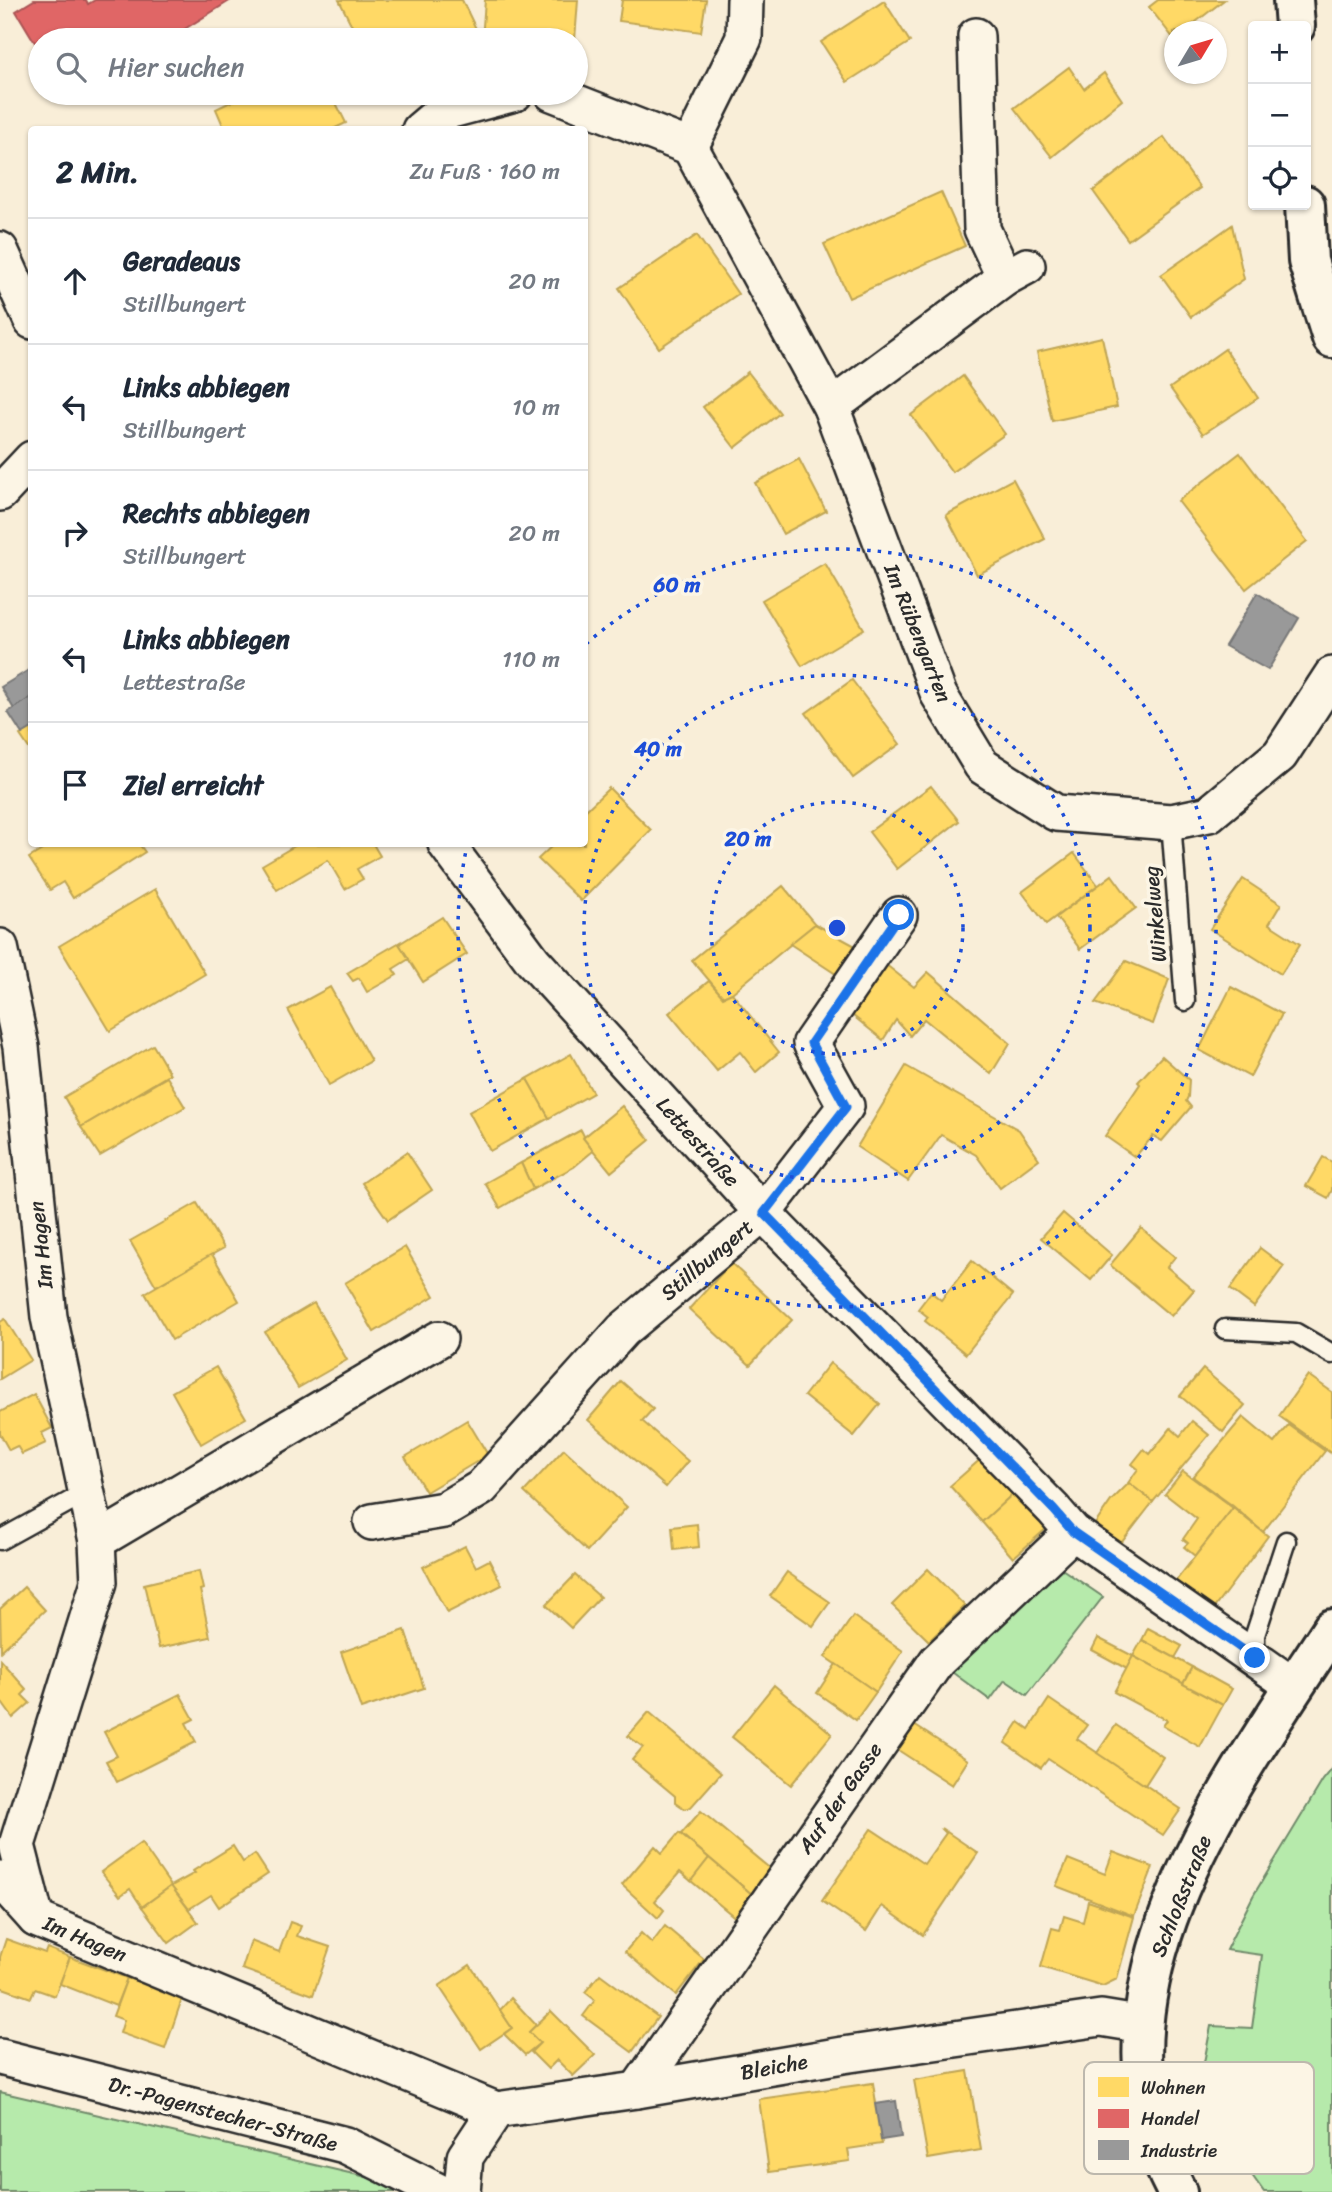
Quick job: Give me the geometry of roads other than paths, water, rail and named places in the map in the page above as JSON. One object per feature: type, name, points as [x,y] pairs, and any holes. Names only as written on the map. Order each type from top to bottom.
[{"type":"main road","points":[[1293,0],[1295,21]]},
{"type":"main road","points":[[1305,210],[1308,261],[1332,338]]},
{"type":"main road","name":"Schloßstraße","points":[[1143,2062],[1147,1993],[1153,1962],[1187,1871],[1250,1755],[1332,1629]]},
{"type":"main road","name":"Schloßstraße","points":[[1170,2174],[1177,2192]]},
{"type":"street","points":[[583,105],[690,147],[744,38],[745,0]]},
{"type":"street","points":[[831,407],[1016,272],[982,229],[976,36]]},
{"type":"street","points":[[425,126],[440,113],[470,105]]},
{"type":"street","name":"Im Rübengarten","points":[[690,147],[831,407],[939,695],[982,766],[1056,813],[1171,822],[1209,814],[1280,755],[1332,675]]},
{"type":"street","points":[[0,250],[28,312]]},
{"type":"street","points":[[0,494],[28,464]]},
{"type":"street","name":"Lettestraße","points":[[448,847],[533,961],[764,1213],[1073,1532],[1295,1687]]},
{"type":"street","name":"Stillbungert","points":[[372,1522],[444,1510],[481,1488],[623,1330],[764,1213],[846,1107],[811,1043],[899,915]]},
{"type":"street","name":"Im Hagen","points":[[0,947],[21,1047],[49,1317],[97,1541],[99,1582],[17,1845],[36,1919],[496,2110]]},
{"type":"street","points":[[97,1541],[439,1339]]},
{"type":"street","name":"Auf der Gasse","points":[[637,2090],[936,1661],[1073,1532]]},
{"type":"street","points":[[0,1879],[36,1919]]},
{"type":"street","name":"Bleiche","points":[[496,2110],[637,2090],[843,2055],[1101,2018],[1144,2025]]},
{"type":"street","name":"Dr.-Pagenstecher-Straße","points":[[0,2057],[345,2145],[439,2192]]},
{"type":"street","points":[[462,2192],[465,2157],[496,2110]]},
{"type":"lane","name":"Winkelweg","points":[[1171,822],[1185,1001]]},
{"type":"lane","points":[[1225,1329],[1296,1333],[1332,1354]]},
{"type":"lane","points":[[0,1540],[87,1492]]},
{"type":"lane","points":[[1255,1658],[1255,1635],[1286,1541]]}]
